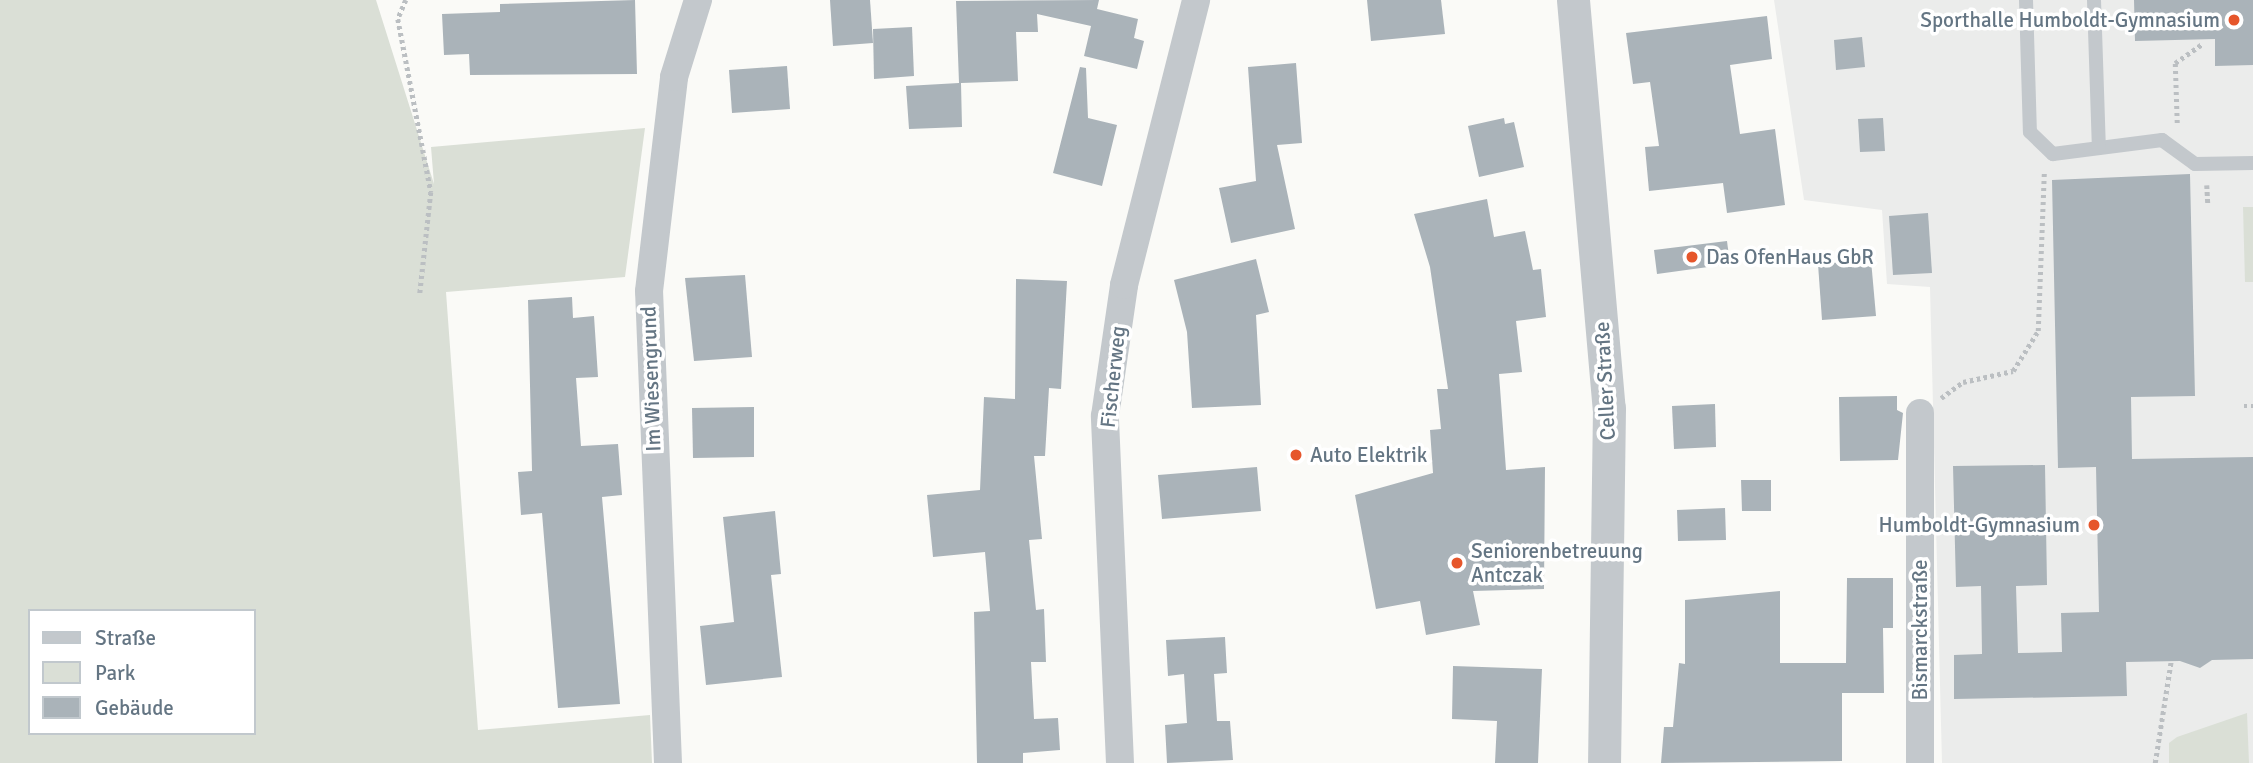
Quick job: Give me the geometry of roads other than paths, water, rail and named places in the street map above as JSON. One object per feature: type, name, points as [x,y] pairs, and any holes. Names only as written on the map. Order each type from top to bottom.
[{"type":"street","name":"Im Wiesengrund","points":[[668,763],[649,291],[674,77],[698,0]]},
{"type":"street","name":"Fischerweg","points":[[1120,763],[1105,416],[1124,285],[1196,0]]},
{"type":"street","name":"Celler Straße","points":[[1573,0],[1609,408],[1604,763]]},
{"type":"street","name":"Bismarckstraße","points":[[1920,414],[1920,763]]},
{"type":"lane","points":[[2026,0],[2030,132],[2053,154],[2162,140],[2196,164],[2253,163]]},
{"type":"lane","points":[[2094,0],[2099,148]]},
{"type":"place","name":"Sporthalle Humboldt-Gymnasium","points":[[2234,20]]},
{"type":"place","name":"Das OfenHaus GbR","points":[[1692,257]]},
{"type":"place","name":"Auto Elektrik","points":[[1296,455]]},
{"type":"place","name":"Humboldt-Gymnasium","points":[[2094,525]]},
{"type":"place","name":"Seniorenbetreuung Antczak","points":[[1457,563]]}]
